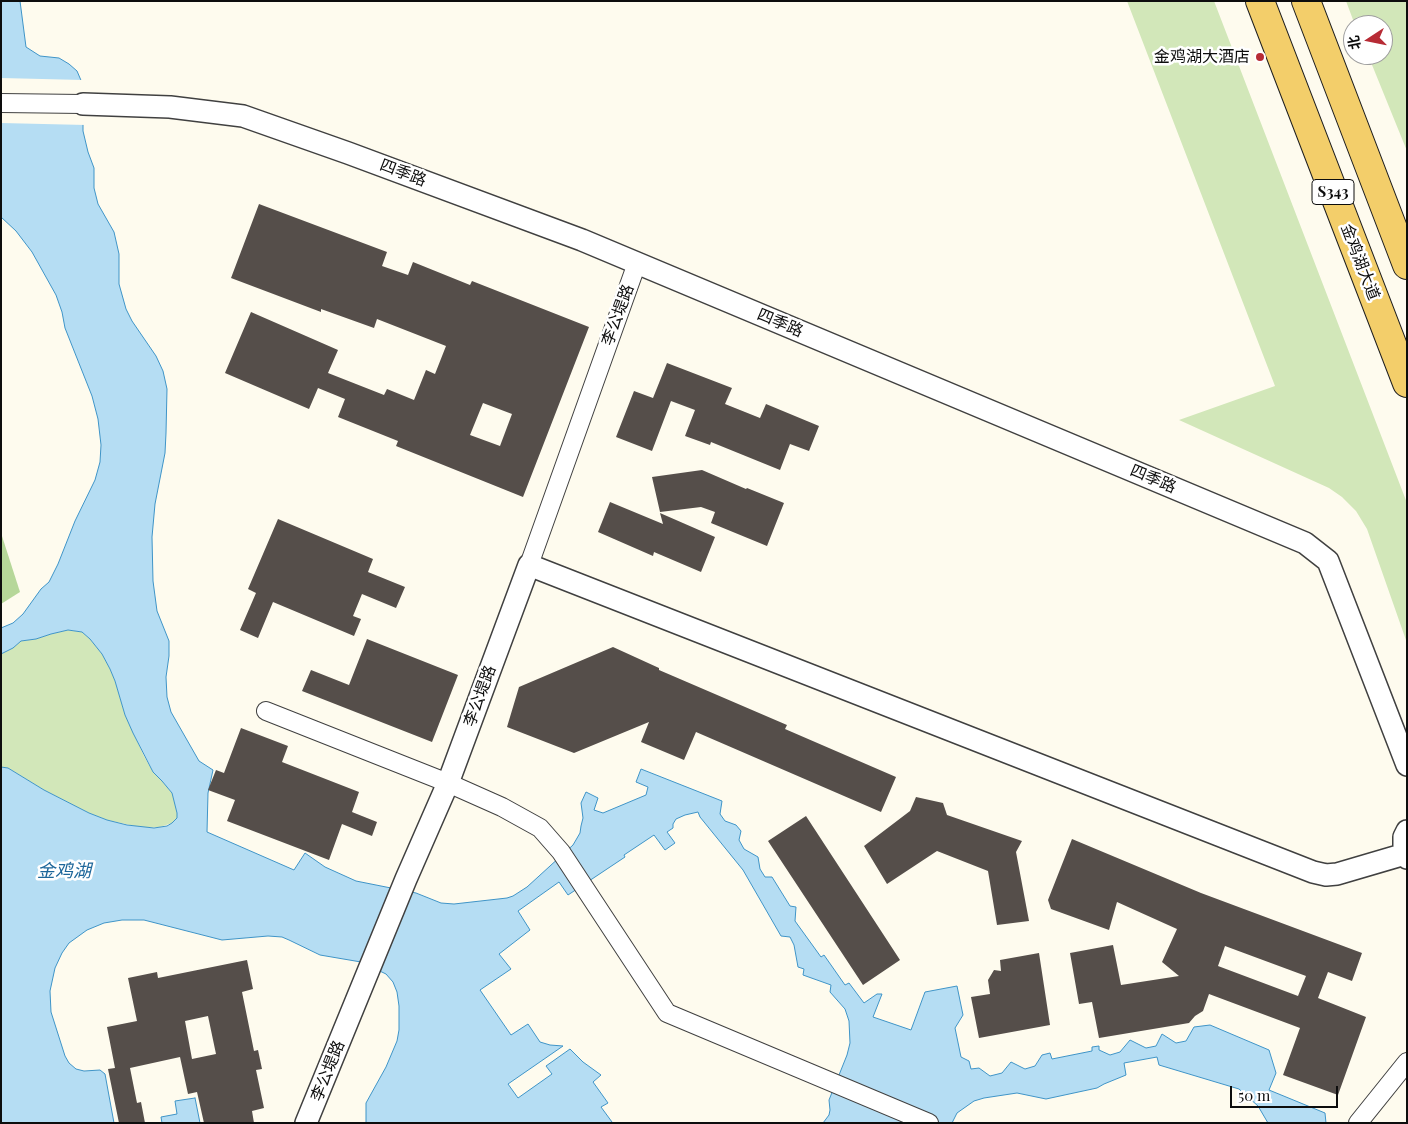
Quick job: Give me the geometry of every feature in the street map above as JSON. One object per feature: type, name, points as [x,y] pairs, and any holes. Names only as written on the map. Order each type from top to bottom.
[{"type":"main road","name":"金鸡湖大道","points":[[1260,1],[1407,383]]},
{"type":"main road","name":"S343","points":[[1306,1],[1407,265]]},
{"type":"street","name":"四季路","points":[[1,103],[170,107],[243,116],[582,240],[1305,543],[1328,561],[1407,765]]},
{"type":"street","name":"李公堤路","points":[[306,1123],[406,879],[448,783],[529,565],[637,263]]},
{"type":"street","points":[[529,565],[1313,872],[1326,875],[1336,874],[1406,856],[1404,837],[1407,831]]},
{"type":"street","points":[[266,711],[448,783],[502,807],[540,828],[561,852],[667,1013],[929,1123]]},
{"type":"street","points":[[1358,1123],[1407,1062]]},
{"type":"green space","points":[[1127,1],[1214,1],[1407,503],[1407,643],[1367,529],[1356,511],[1342,497],[1329,488],[1179,420],[1275,386]]},
{"type":"green space","points":[[1346,1],[1407,1],[1407,151],[1372,65],[1393,65],[1393,15],[1351,15]]},
{"type":"green space","points":[[1,533],[20,592],[1,604]]},
{"type":"green space","points":[[68,630],[82,632],[102,654],[115,681],[125,715],[144,756],[153,772],[172,793],[177,818],[172,823],[160,827],[144,828],[107,820],[44,790],[8,768],[1,767],[1,654],[13,648],[21,641]]},
{"type":"water","name":"金鸡湖","points":[[1,1],[20,1],[26,47],[40,56],[59,58],[77,71],[83,85],[83,131],[94,168],[94,188],[98,204],[114,232],[119,254],[119,284],[126,309],[156,356],[163,371],[167,389],[166,433],[165,453],[155,504],[152,537],[153,581],[157,611],[169,641],[166,677],[167,697],[171,712],[199,761],[213,770],[208,793],[207,832],[294,870],[305,853],[325,867],[356,881],[416,893],[441,903],[454,904],[507,898],[527,887],[573,845],[580,833],[583,818],[581,803],[586,792],[598,798],[594,810],[603,813],[646,795],[648,787],[636,782],[641,769],[722,801],[720,814],[725,821],[736,825],[741,831],[739,840],[744,849],[758,857],[760,869],[765,877],[772,877],[790,906],[796,907],[795,921],[821,957],[824,955],[845,985],[849,983],[864,1003],[877,994],[882,994],[873,1017],[911,1030],[925,992],[957,986],[963,1015],[955,1028],[961,1057],[969,1061],[971,1069],[979,1068],[990,1076],[1002,1073],[1011,1062],[1025,1069],[1035,1066],[1042,1055],[1050,1053],[1052,1059],[1092,1051],[1092,1047],[1099,1046],[1099,1050],[1110,1055],[1120,1052],[1130,1040],[1146,1048],[1156,1046],[1162,1034],[1176,1043],[1186,1041],[1194,1027],[1210,1025],[1269,1050],[1276,1073],[1269,1090],[1325,1113],[1326,1123],[1268,1123],[1258,1106],[1239,1089],[1159,1065],[1157,1057],[1124,1063],[1126,1075],[1097,1088],[1046,1099],[1017,1093],[974,1101],[957,1113],[952,1123],[823,1123],[829,1115],[829,1100],[850,1043],[849,1021],[845,1009],[830,992],[831,985],[803,975],[804,969],[798,967],[794,945],[790,937],[781,936],[743,870],[698,812],[676,819],[673,828],[667,832],[675,843],[665,850],[654,835],[568,895],[559,882],[518,911],[530,930],[499,954],[511,969],[480,990],[511,1035],[528,1024],[540,1042],[563,1046],[508,1084],[518,1098],[552,1074],[546,1066],[570,1049],[583,1062],[601,1075],[593,1082],[608,1103],[601,1107],[611,1123],[366,1123],[366,1103],[386,1067],[397,1041],[399,1030],[397,992],[393,982],[386,974],[361,962],[320,955],[282,937],[268,936],[222,940],[144,920],[122,920],[104,923],[87,930],[69,943],[55,968],[50,991],[51,1012],[65,1056],[76,1069],[84,1071],[100,1070],[105,1074],[114,1123],[1,1123],[1,767],[8,768],[44,790],[107,820],[127,825],[154,828],[167,826],[172,823],[177,818],[177,813],[172,793],[153,772],[133,733],[110,669],[102,654],[90,639],[82,632],[68,630],[21,641],[13,648],[1,654],[1,628],[13,623],[23,614],[41,589],[49,582],[58,564],[75,521],[95,480],[100,462],[101,445],[98,419],[92,396],[65,328],[56,295],[32,252],[16,231],[1,217]]},
{"type":"water","points":[[195,1098],[200,1123],[162,1123],[161,1117],[177,1114],[175,1101]]},
{"type":"pier","points":[[1,78],[83,80],[86,85],[86,125],[1,123]]},
{"type":"building","points":[[259,204],[387,252],[382,266],[408,275],[413,262],[470,285],[472,281],[589,327],[523,497],[396,446],[398,441],[338,417],[345,399],[318,388],[309,409],[225,373],[251,312],[338,350],[328,373],[384,395],[387,389],[414,400],[426,370],[435,374],[446,346],[377,319],[374,328],[321,309],[321,312],[231,278]],"holes":[[[483,403],[512,414],[500,446],[470,435]]]},
{"type":"building","points":[[667,363],[732,388],[725,404],[760,418],[766,404],[819,426],[809,451],[790,444],[780,470],[711,442],[710,445],[685,436],[695,410],[671,401],[652,451],[616,437],[634,391],[653,398]]},
{"type":"building","points":[[702,470],[784,503],[767,546],[711,523],[715,512],[701,507],[660,512],[652,477]]},
{"type":"building","points":[[610,502],[663,524],[660,513],[715,537],[701,572],[654,552],[653,556],[598,532]]},
{"type":"building","points":[[278,519],[373,559],[368,572],[405,587],[396,608],[362,594],[353,616],[361,619],[354,636],[273,602],[258,638],[240,630],[256,593],[248,589]]},
{"type":"building","points":[[367,639],[458,675],[432,742],[302,691],[311,670],[349,685]]},
{"type":"building","points":[[613,647],[659,668],[659,670],[787,725],[785,729],[896,777],[881,812],[696,732],[684,760],[641,742],[649,722],[574,753],[507,727],[519,687]]},
{"type":"building","points":[[241,728],[288,746],[282,762],[359,792],[352,812],[377,822],[372,836],[342,824],[329,860],[227,821],[235,800],[208,790],[216,770],[224,773]]},
{"type":"building","points":[[916,797],[943,803],[947,815],[1022,841],[1016,852],[1029,921],[997,925],[988,871],[937,851],[887,884],[864,846],[910,811]]},
{"type":"building","points":[[806,816],[900,960],[863,985],[768,841]]},
{"type":"building","points":[[1072,839],[1201,893],[1362,953],[1352,981],[1328,972],[1318,998],[1366,1017],[1338,1095],[1283,1075],[1300,1028],[1209,994],[1203,1011],[1189,1023],[1099,1038],[1092,1002],[1079,1004],[1070,953],[1113,945],[1121,985],[1179,976],[1162,962],[1177,929],[1117,902],[1109,930],[1051,909],[1048,900]],"holes":[[[1225,946],[1306,976],[1298,996],[1218,966]]]},
{"type":"building","points":[[1039,953],[1050,1025],[979,1038],[971,997],[990,994],[988,980],[994,970],[1001,971],[1000,960]]},
{"type":"building","points":[[247,960],[253,989],[242,992],[254,1051],[258,1050],[262,1069],[256,1070],[264,1108],[252,1111],[254,1123],[204,1123],[197,1092],[188,1094],[180,1057],[130,1068],[137,1103],[141,1102],[145,1123],[119,1123],[108,1069],[115,1068],[107,1027],[137,1021],[128,978],[157,972],[158,978]],"holes":[[[208,1016],[216,1054],[192,1059],[185,1021]]]},
{"type":"place","name":"金鸡湖大酒店","points":[[1260,57]]}]
